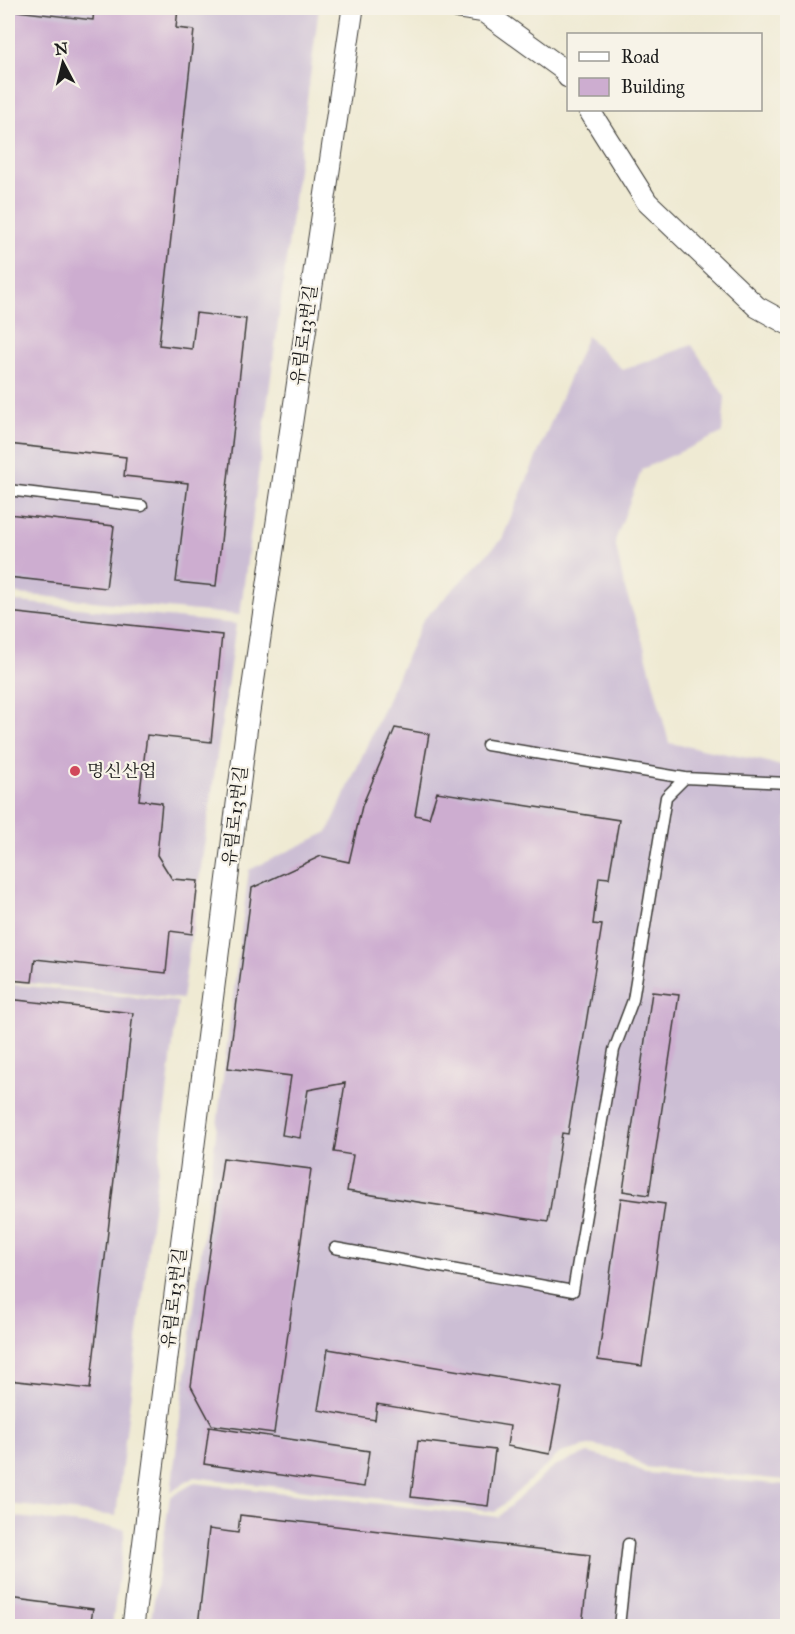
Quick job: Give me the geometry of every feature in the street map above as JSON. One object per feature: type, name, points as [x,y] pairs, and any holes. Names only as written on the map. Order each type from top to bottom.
[{"type":"street","name":"유림로13번길","points":[[133,1626],[247,725],[353,8]]},
{"type":"street","points":[[459,8],[484,12],[564,70],[567,75]]},
{"type":"street","points":[[590,111],[647,202],[757,307],[788,324]]},
{"type":"lane","points":[[8,490],[142,506]]},
{"type":"lane","points":[[488,745],[685,778],[788,783]]},
{"type":"lane","points":[[335,1248],[573,1291],[614,1050],[633,1000],[666,796],[685,778]]},
{"type":"lane","points":[[619,1626],[628,1544]]},
{"type":"shaded area","points":[[8,8],[319,8],[240,615],[8,593]]},
{"type":"shaded area","points":[[587,336],[623,370],[692,345],[725,397],[722,433],[642,469],[615,541],[624,586],[643,643],[669,743],[764,761],[787,768],[787,1480],[645,1467],[622,1451],[592,1445],[560,1453],[495,1512],[194,1477],[171,1492],[249,870],[328,832],[423,620],[502,539]]},
{"type":"shaded area","name":"명신산업","points":[[8,601],[236,624],[182,999],[8,981]]},
{"type":"shaded area","points":[[8,984],[178,1002],[116,1516],[8,1504]]},
{"type":"shaded area","points":[[588,1453],[624,1462],[645,1473],[787,1485],[787,1626],[150,1626],[170,1497],[194,1483],[498,1517],[554,1466]]},
{"type":"shaded area","points":[[8,1516],[125,1529],[112,1626],[8,1626]]},
{"type":"building","points":[[94,8],[178,8],[176,28],[194,30],[159,345],[192,349],[196,313],[246,319],[216,586],[176,582],[188,483],[124,476],[126,457],[8,444],[8,10],[93,20]]},
{"type":"building","points":[[8,514],[114,526],[106,588],[8,577]]},
{"type":"building","name":"명신산업","points":[[8,612],[222,635],[211,742],[147,735],[139,800],[162,803],[157,855],[172,879],[198,881],[192,934],[170,931],[166,973],[35,959],[32,982],[8,980]]},
{"type":"building","points":[[395,728],[429,734],[415,815],[429,818],[437,792],[619,820],[609,878],[599,877],[593,924],[602,925],[568,1134],[562,1133],[548,1222],[347,1191],[353,1155],[334,1152],[345,1083],[308,1090],[300,1138],[282,1135],[291,1076],[228,1068],[252,888],[321,856],[349,862],[362,806]]},
{"type":"building","points":[[652,992],[679,995],[649,1195],[623,1191]]},
{"type":"building","points":[[8,999],[133,1013],[90,1389],[8,1380]]},
{"type":"building","points":[[223,1158],[311,1169],[274,1433],[212,1425],[191,1386]]},
{"type":"building","points":[[621,1198],[665,1204],[642,1366],[598,1360]]},
{"type":"building","points":[[328,1349],[562,1388],[550,1454],[507,1446],[510,1426],[377,1404],[375,1420],[318,1410]]},
{"type":"building","points":[[209,1427],[369,1451],[364,1487],[204,1464]]},
{"type":"building","points":[[418,1441],[495,1450],[488,1506],[411,1497]]},
{"type":"building","points":[[240,1515],[590,1555],[582,1626],[198,1626],[209,1529],[238,1533]]},
{"type":"building","points":[[8,1598],[93,1609],[90,1626],[8,1626]]},
{"type":"place","name":"명신산업","points":[[75,771]]}]
